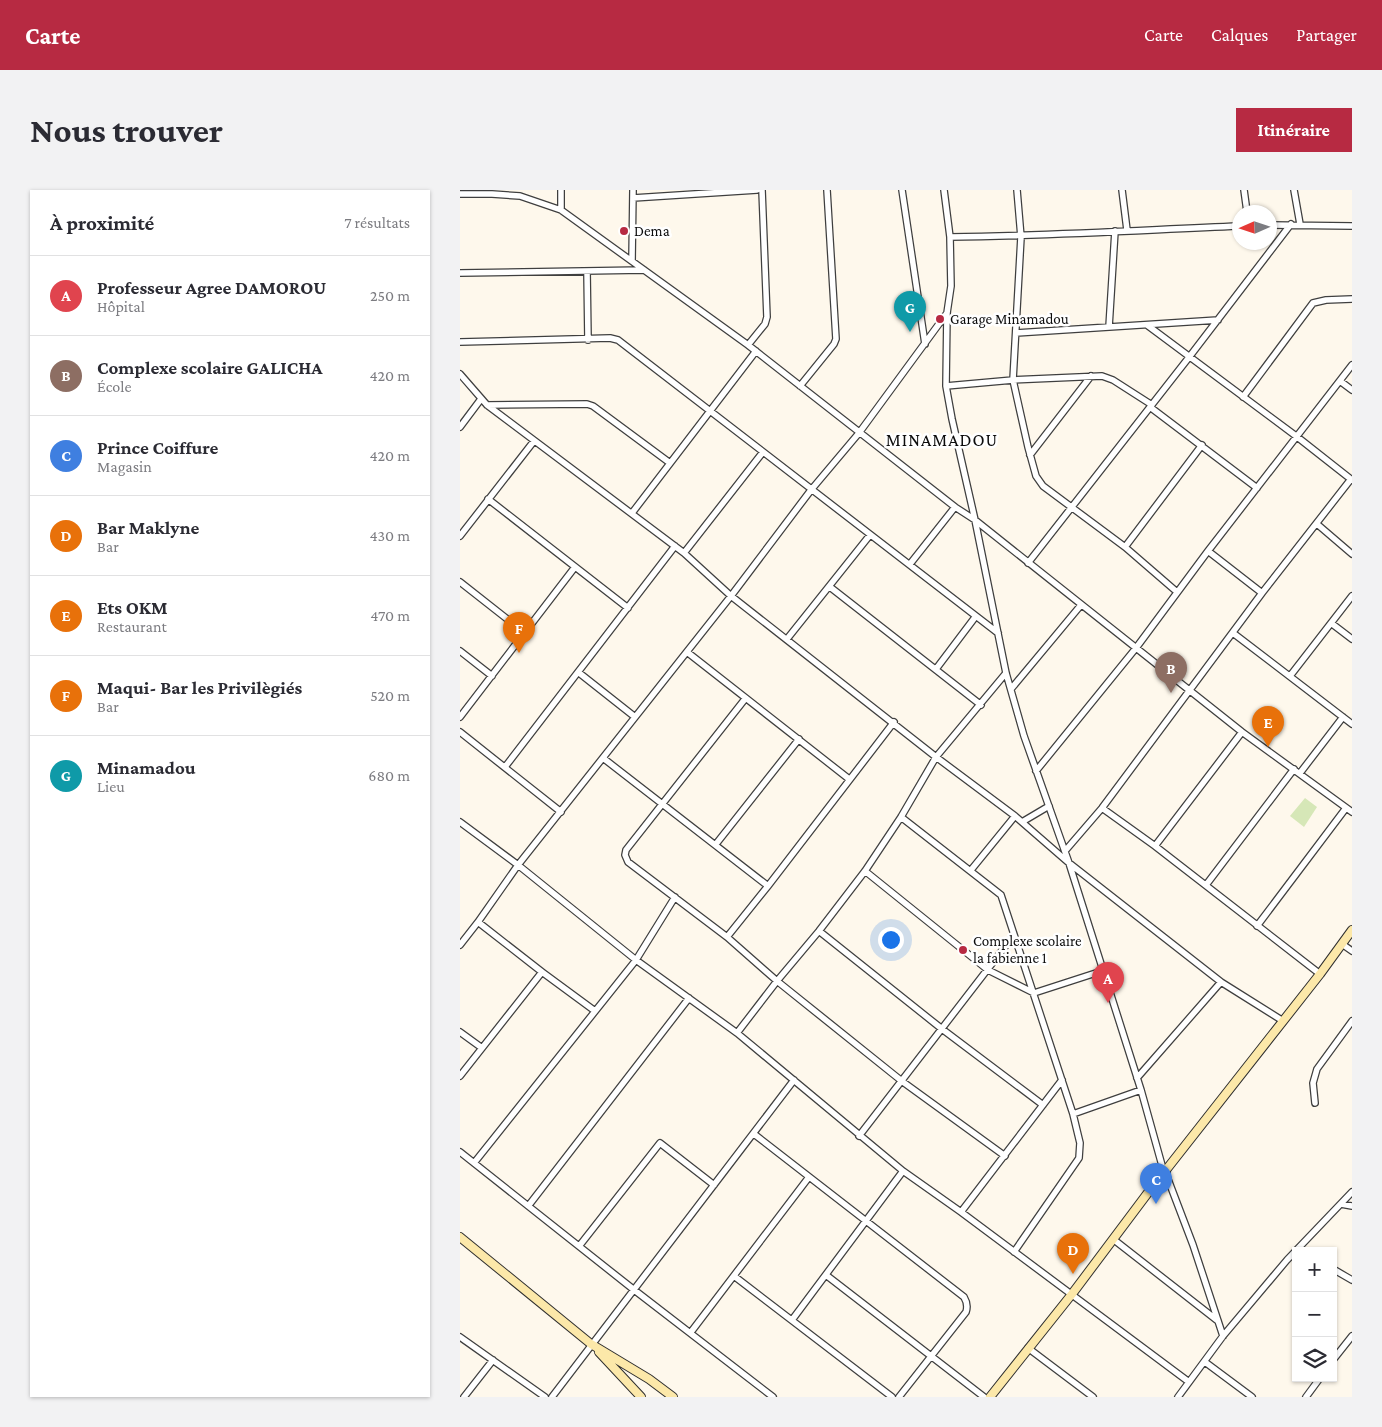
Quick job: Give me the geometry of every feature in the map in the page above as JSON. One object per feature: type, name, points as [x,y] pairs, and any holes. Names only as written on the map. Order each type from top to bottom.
[{"type":"street","points":[[561,190],[561,210]]},
{"type":"street","points":[[632,261],[633,190]]},
{"type":"street","points":[[633,198],[695,192],[757,190]]},
{"type":"street","points":[[748,345],[765,324],[767,317],[762,190]]},
{"type":"street","points":[[800,386],[836,339],[827,190]]},
{"type":"street","points":[[902,190],[925,344]]},
{"type":"street","points":[[944,190],[950,237],[951,286],[947,313],[946,386],[1006,673],[1036,771],[1070,864],[1165,1172],[1193,1245],[1223,1336]]},
{"type":"street","points":[[1017,190],[1021,237],[1013,380],[1030,455],[1039,481],[1071,508],[1125,547],[1177,592]]},
{"type":"street","points":[[1122,190],[1127,230]]},
{"type":"street","points":[[1244,190],[1245,205]]},
{"type":"street","points":[[1294,190],[1300,224]]},
{"type":"street","points":[[460,194],[520,196],[561,210],[756,351],[859,433],[955,507],[975,520],[1242,732],[1349,810],[1257,926]]},
{"type":"street","points":[[1028,563],[1291,224]]},
{"type":"street","points":[[1277,225],[1352,226]]},
{"type":"street","points":[[950,237],[1021,237],[1127,230],[1232,226]]},
{"type":"street","points":[[1109,327],[1115,231]]},
{"type":"street","points":[[460,273],[644,270]]},
{"type":"street","points":[[587,271],[588,340]]},
{"type":"street","points":[[1243,397],[1313,303],[1326,300],[1352,299]]},
{"type":"street","points":[[460,945],[518,865],[731,596],[811,490],[859,433],[947,313]]},
{"type":"street","points":[[1016,333],[1218,320]]},
{"type":"street","points":[[1065,851],[1102,808],[1262,593],[1352,479],[1147,325]]},
{"type":"street","points":[[460,342],[610,338],[621,342],[998,633]]},
{"type":"street","points":[[632,513],[756,351]]},
{"type":"street","points":[[1036,771],[1136,648],[1208,551],[1352,365]]},
{"type":"street","points":[[460,374],[487,405],[684,553],[731,596],[894,722],[936,757],[1015,816],[1070,864],[1221,982],[1283,1021]]},
{"type":"street","points":[[1030,455],[1091,376]]},
{"type":"street","points":[[946,386],[1013,380],[1102,376],[1113,380],[1151,406],[1257,488]]},
{"type":"street","points":[[1340,381],[1352,390]]},
{"type":"street","points":[[460,427],[481,399]]},
{"type":"street","points":[[487,405],[587,404],[593,406],[670,463]]},
{"type":"street","points":[[460,536],[534,441]]},
{"type":"street","points":[[1125,547],[1202,445]]},
{"type":"street","points":[[684,553],[763,452]]},
{"type":"street","points":[[488,499],[628,608]]},
{"type":"street","points":[[910,564],[955,507]]},
{"type":"street","points":[[1316,524],[1352,554]]},
{"type":"street","points":[[788,639],[870,535]]},
{"type":"street","points":[[505,767],[675,546]]},
{"type":"street","points":[[1208,551],[1262,593]]},
{"type":"street","points":[[460,718],[575,567]]},
{"type":"street","points":[[460,582],[525,633]]},
{"type":"street","points":[[830,587],[981,705]]},
{"type":"street","points":[[1290,676],[1352,596]]},
{"type":"street","points":[[1011,689],[1080,605]]},
{"type":"street","points":[[936,669],[976,616]]},
{"type":"street","points":[[1331,622],[1352,639]]},
{"type":"street","points":[[1233,633],[1352,724]]},
{"type":"street","points":[[460,651],[492,676]]},
{"type":"street","points":[[686,652],[850,779]]},
{"type":"street","points":[[578,672],[635,717]]},
{"type":"street","points":[[737,1033],[865,871],[901,818],[936,757],[1006,673]]},
{"type":"street","points":[[745,699],[662,802],[624,855],[628,862],[727,937],[777,981],[903,1082],[1006,1156]]},
{"type":"street","points":[[1206,885],[1297,771],[1343,717]]},
{"type":"street","points":[[727,937],[894,722]]},
{"type":"street","points":[[460,732],[561,812]]},
{"type":"street","points":[[1155,846],[1242,732]]},
{"type":"street","points":[[716,844],[799,739]]},
{"type":"street","points":[[603,758],[768,886]]},
{"type":"street","points":[[1022,822],[1049,806]]},
{"type":"street","points":[[1102,808],[1155,846],[1320,974]]},
{"type":"street","points":[[971,870],[1015,816]]},
{"type":"street","points":[[901,818],[971,870],[1001,895],[1079,1136],[1079,1158],[1014,1252]]},
{"type":"street","points":[[460,822],[518,865],[636,960],[737,1033],[903,1171],[1189,1382]]},
{"type":"street","points":[[865,871],[988,970],[1034,994],[1102,972]]},
{"type":"street","points":[[474,1163],[636,960],[675,897]]},
{"type":"street","points":[[478,922],[596,1011]]},
{"type":"street","points":[[990,1397],[1072,1294],[1352,930]]},
{"type":"street","points":[[819,931],[942,1029],[1043,1105]]},
{"type":"street","points":[[859,1136],[903,1082],[1014,935]]},
{"type":"street","points":[[1342,944],[1352,951]]},
{"type":"street","points":[[460,1076],[542,972]]},
{"type":"street","points":[[1137,1078],[1221,982]]},
{"type":"street","points":[[529,1205],[689,998]]},
{"type":"street","points":[[1315,1103],[1313,1083],[1317,1069],[1352,1021]]},
{"type":"street","points":[[460,1032],[482,1048]]},
{"type":"street","points":[[552,1397],[794,1080]]},
{"type":"street","points":[[961,1212],[1006,1156],[1062,1080]]},
{"type":"street","points":[[1073,1114],[1141,1090]]},
{"type":"street","points":[[754,1134],[964,1297],[968,1305],[966,1312],[900,1397]]},
{"type":"street","points":[[580,1246],[660,1143],[714,1185]]},
{"type":"street","points":[[460,1152],[529,1205],[633,1290],[691,1332],[771,1396]]},
{"type":"street","points":[[792,1320],[903,1171]]},
{"type":"street","points":[[691,1332],[809,1177]]},
{"type":"street","points":[[1302,1247],[1352,1192]]},
{"type":"street","points":[[1340,1204],[1352,1206]]},
{"type":"street","points":[[460,1238],[591,1344],[641,1397]]},
{"type":"street","points":[[1113,1240],[1219,1321]]},
{"type":"street","points":[[1178,1397],[1223,1336],[1292,1258]]},
{"type":"street","points":[[1337,1271],[1352,1280]]},
{"type":"street","points":[[826,1275],[984,1397]]},
{"type":"street","points":[[734,1276],[892,1397]]},
{"type":"street","points":[[1337,1355],[1352,1336]]},
{"type":"street","points":[[460,1337],[544,1397]]},
{"type":"street","points":[[591,1344],[649,1379],[673,1397]]},
{"type":"street","points":[[1028,1348],[1093,1397]]},
{"type":"street","points":[[464,1397],[493,1360]]},
{"type":"street","points":[[1204,1362],[1252,1397]]},
{"type":"street","points":[[1306,1397],[1317,1382]]},
{"type":"green space","points":[[1305,798],[1317,807],[1304,827],[1290,816]]},
{"type":"place","name":"Dema","points":[[624,231]]},
{"type":"place","name":"Garage Minamadou","points":[[940,319]]},
{"type":"place","name":"Minamadou","points":[[910,332]]},
{"type":"place","name":"Maqui- Bar les Privilègiés","points":[[519,653]]},
{"type":"place","name":"Complexe scolaire GALICHA","points":[[1171,693]]},
{"type":"place","name":"Ets OKM","points":[[1268,747]]},
{"type":"place","name":"Complexe scolaire la fabienne 1","points":[[963,950]]},
{"type":"place","name":"Professeur Agree DAMOROU","points":[[1108,1003]]},
{"type":"place","name":"Prince Coiffure","points":[[1156,1204]]},
{"type":"place","name":"Bar Maklyne","points":[[1073,1274]]},
{"type":"district","name":"MINAMADOU","points":[[942,440]]}]
